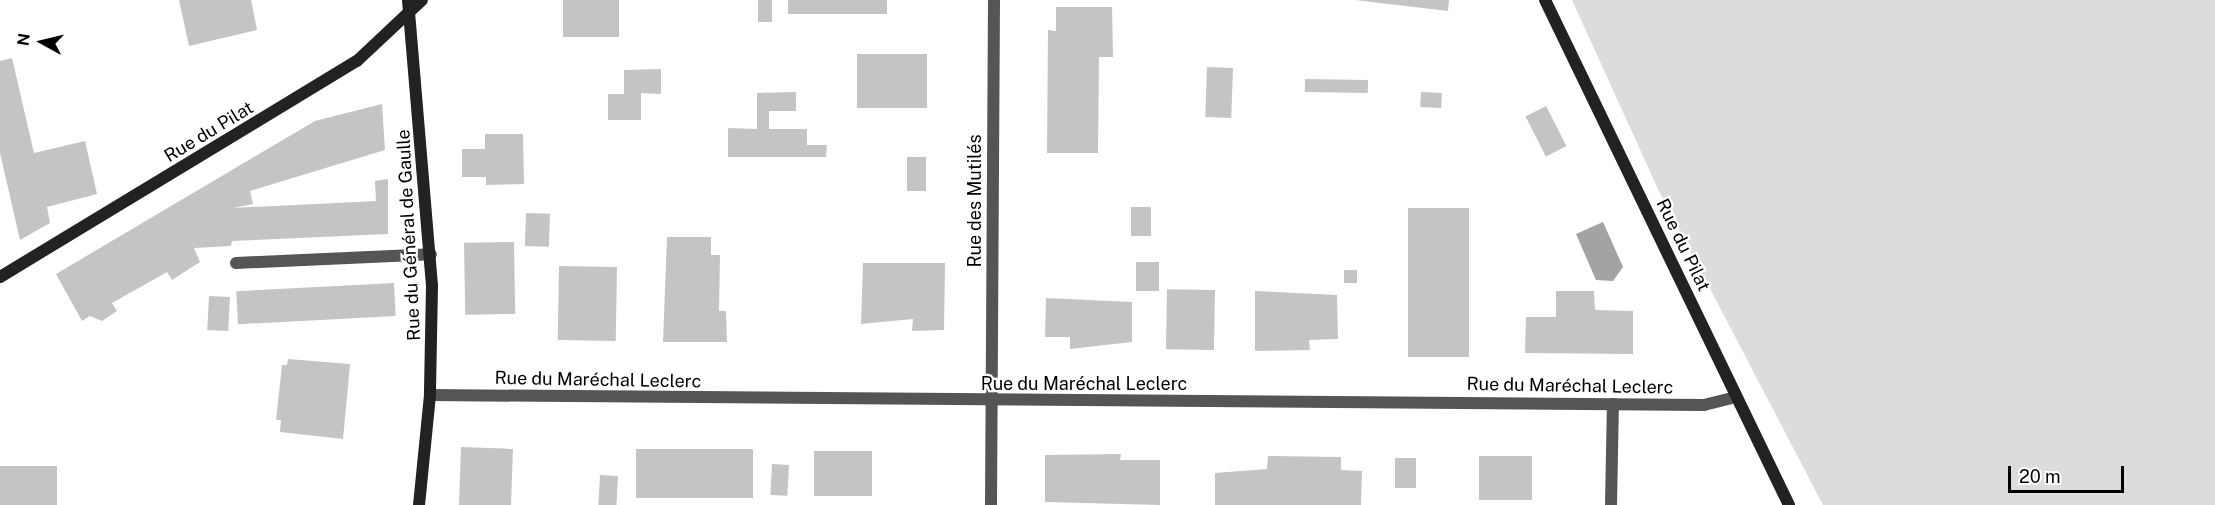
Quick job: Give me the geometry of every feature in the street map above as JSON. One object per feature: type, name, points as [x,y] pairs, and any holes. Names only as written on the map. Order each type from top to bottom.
[{"type":"main road","name":"Rue du Pilat","points":[[0,277],[357,62],[408,6],[422,0]]},
{"type":"main road","name":"Rue du Pilat","points":[[1545,0],[1789,505]]},
{"type":"main road","name":"Rue du Général de Gaulle","points":[[408,6],[430,254],[430,395],[419,505]]},
{"type":"street","name":"Rue des Mutilés","points":[[991,505],[994,0]]},
{"type":"street","points":[[236,263],[430,254]]},
{"type":"street","name":"Rue du Maréchal Leclerc","points":[[430,395],[1704,405],[1736,397]]},
{"type":"street","points":[[1611,505],[1612,404]]},
{"type":"shaded area","points":[[1572,0],[2215,0],[2215,505],[1823,505],[1658,189]]},
{"type":"shaded area","points":[[1603,222],[1623,267],[1613,281],[1596,280],[1576,234]]},
{"type":"building","points":[[179,0],[251,0],[257,30],[189,46]]},
{"type":"building","points":[[563,0],[619,0],[619,37],[563,37]]},
{"type":"building","points":[[758,0],[772,0],[772,22],[758,22]]},
{"type":"building","points":[[788,0],[887,0],[887,14],[788,14]]},
{"type":"building","points":[[1355,0],[1449,0],[1448,11]]},
{"type":"building","points":[[1056,7],[1112,7],[1113,57],[1099,57],[1098,153],[1047,153],[1048,30],[1056,31]]},
{"type":"building","points":[[857,54],[927,54],[927,108],[857,108]]},
{"type":"building","points":[[12,58],[34,153],[85,141],[97,194],[47,207],[50,223],[20,240],[0,153],[0,61]]},
{"type":"building","points":[[1207,67],[1233,68],[1231,118],[1205,117]]},
{"type":"building","points":[[661,69],[661,94],[641,93],[641,120],[608,120],[608,94],[624,94],[624,70]]},
{"type":"building","points":[[1305,79],[1368,80],[1368,93],[1305,92]]},
{"type":"building","points":[[796,92],[796,111],[769,111],[769,129],[807,129],[807,145],[827,145],[826,157],[728,157],[728,128],[757,129],[757,93]]},
{"type":"building","points":[[1421,92],[1442,93],[1441,108],[1420,107]]},
{"type":"building","points":[[382,104],[385,150],[250,191],[253,204],[233,208],[376,201],[375,181],[388,179],[388,234],[232,241],[231,246],[194,248],[200,262],[172,280],[167,272],[112,303],[117,311],[102,321],[90,316],[82,321],[56,274],[315,121]]},
{"type":"building","points":[[1546,106],[1566,146],[1546,157],[1526,116]]},
{"type":"building","points":[[485,134],[523,134],[524,184],[486,185],[486,177],[462,177],[462,149],[485,149]]},
{"type":"building","points":[[907,157],[926,157],[926,191],[907,191]]},
{"type":"building","points":[[1131,207],[1151,207],[1151,236],[1131,236]]},
{"type":"building","points":[[1408,208],[1469,208],[1469,357],[1408,357]]},
{"type":"building","points":[[526,213],[550,214],[549,247],[525,246]]},
{"type":"building","points":[[667,237],[711,237],[711,255],[720,255],[719,311],[726,311],[727,342],[663,342]]},
{"type":"building","points":[[514,242],[515,314],[465,315],[464,243]]},
{"type":"building","points":[[1136,262],[1159,262],[1159,291],[1136,291]]},
{"type":"building","points":[[863,263],[945,263],[944,330],[912,331],[913,319],[861,324]]},
{"type":"building","points":[[559,266],[617,267],[616,341],[558,340]]},
{"type":"building","points":[[1344,270],[1357,270],[1357,283],[1344,283]]},
{"type":"building","points":[[394,283],[396,316],[238,324],[236,291]]},
{"type":"building","points":[[1167,289],[1215,290],[1214,350],[1166,349]]},
{"type":"building","points":[[1255,291],[1337,295],[1338,339],[1309,340],[1310,350],[1255,351]]},
{"type":"building","points":[[1556,291],[1594,291],[1595,310],[1633,311],[1633,354],[1525,353],[1526,317],[1556,317]]},
{"type":"building","points":[[209,296],[230,297],[228,331],[207,330]]},
{"type":"building","points":[[1046,298],[1132,302],[1132,342],[1070,349],[1070,337],[1045,337]]},
{"type":"building","points":[[288,359],[350,364],[343,439],[280,432],[281,420],[276,420],[282,365],[287,365]]},
{"type":"building","points":[[461,447],[513,449],[511,505],[459,505]]},
{"type":"building","points":[[636,449],[753,449],[753,498],[636,498]]},
{"type":"building","points":[[814,451],[872,451],[872,496],[814,496]]},
{"type":"building","points":[[1121,454],[1120,460],[1160,460],[1160,505],[1045,502],[1045,455]]},
{"type":"building","points":[[1268,456],[1341,457],[1341,470],[1362,471],[1361,505],[1215,505],[1215,473],[1267,469]]},
{"type":"building","points":[[1479,456],[1532,456],[1532,500],[1479,500]]},
{"type":"building","points":[[1395,458],[1416,458],[1416,488],[1395,488]]},
{"type":"building","points":[[772,464],[789,465],[787,496],[770,495]]},
{"type":"building","points":[[0,466],[57,466],[57,505],[0,505]]},
{"type":"building","points":[[600,475],[618,476],[616,505],[598,505]]}]
